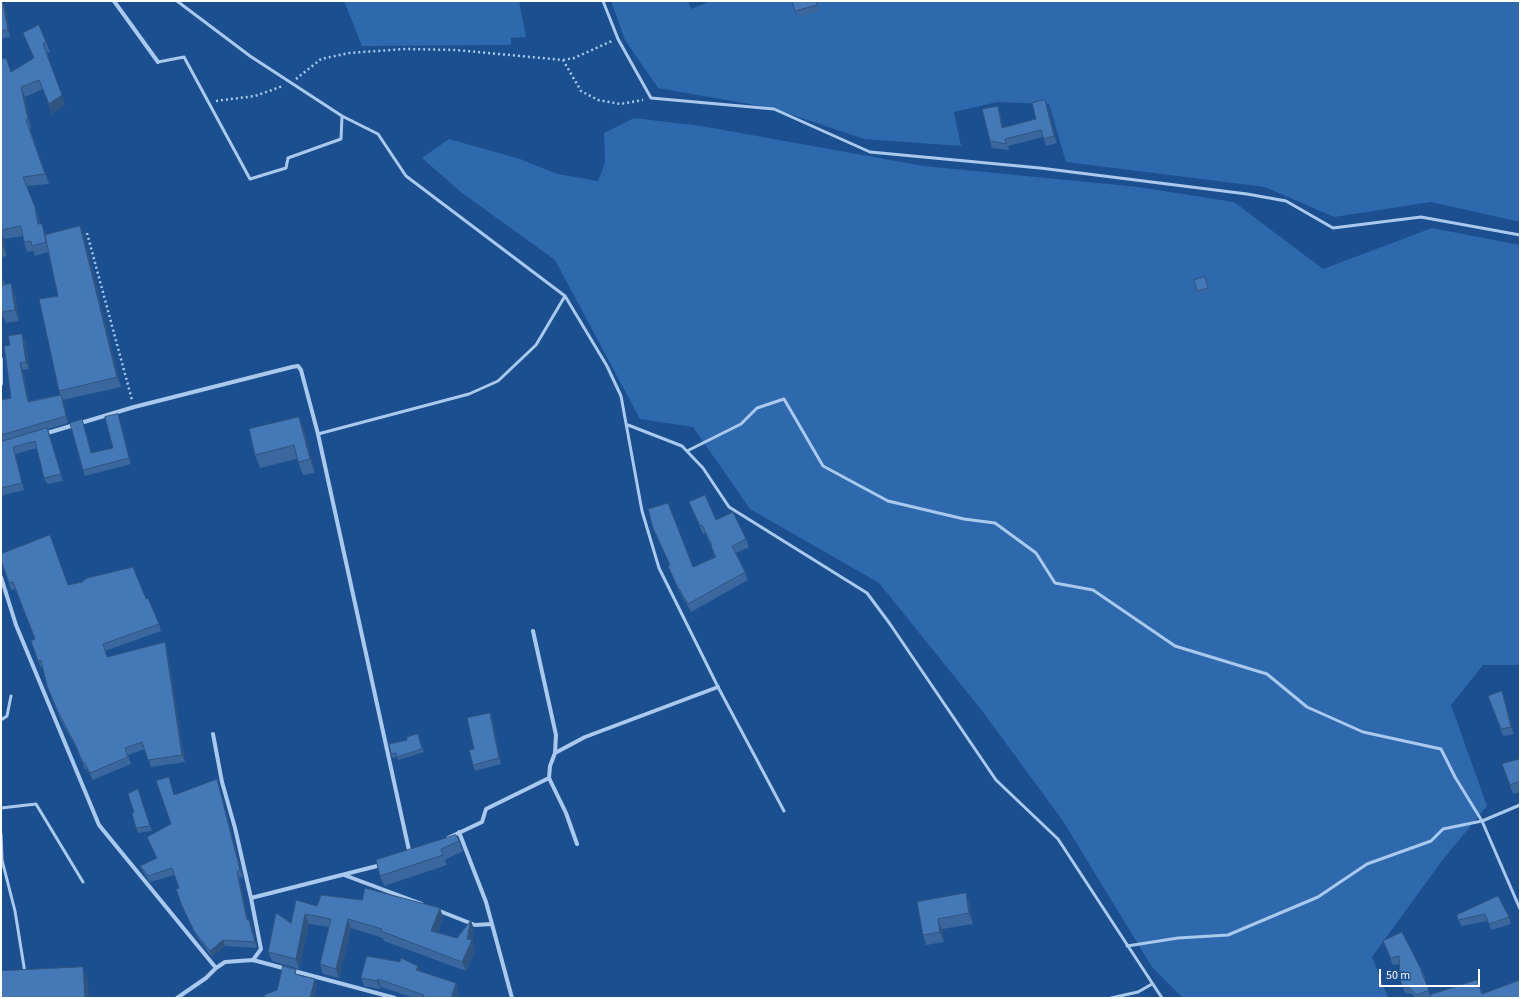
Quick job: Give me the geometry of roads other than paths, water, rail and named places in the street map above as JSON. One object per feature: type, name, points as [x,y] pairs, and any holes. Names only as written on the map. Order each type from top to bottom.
[{"type":"street","points":[[114,1],[158,62]]},
{"type":"street","points":[[1,359],[1,384]]},
{"type":"street","points":[[38,435],[134,407],[298,366],[301,370],[318,434],[410,857]]},
{"type":"street","points":[[1,577],[16,625],[99,825],[216,968]]},
{"type":"street","points":[[533,631],[556,735],[555,753],[550,766],[549,778],[566,813],[577,844]]},
{"type":"street","points":[[555,753],[585,737],[718,686]]},
{"type":"street","points":[[213,734],[222,782],[252,898],[261,949],[254,960]]},
{"type":"street","points":[[445,840],[482,822],[486,809],[549,778]]},
{"type":"street","points":[[459,832],[486,902],[512,998]]},
{"type":"street","points":[[403,859],[417,854]]},
{"type":"street","points":[[252,898],[388,863]]},
{"type":"street","points":[[343,875],[425,905]]},
{"type":"street","points":[[432,908],[475,925],[492,924]]},
{"type":"street","points":[[177,998],[206,978],[216,968],[225,962],[254,960],[395,998]]},
{"type":"lane","points":[[178,1],[250,56],[342,116],[378,134],[406,176],[565,296],[607,366],[622,396],[642,511],[659,568],[718,686],[784,811]]},
{"type":"lane","points":[[603,1],[618,39],[651,98],[774,109],[870,152],[1040,168],[1247,194],[1286,201],[1333,228],[1421,218],[1520,234]]},
{"type":"lane","points":[[158,62],[184,58],[250,179],[286,168],[288,158],[341,139],[342,116]]},
{"type":"lane","points":[[318,434],[468,394],[498,381],[536,345],[565,296]]},
{"type":"lane","points":[[687,451],[741,424],[757,408],[784,399],[823,466],[888,501],[964,519],[995,523],[1036,553],[1055,583],[1093,590],[1175,646],[1266,674],[1307,706],[1363,732],[1441,749],[1455,777],[1482,820],[1520,909]]},
{"type":"lane","points":[[628,426],[682,446],[702,468],[729,507],[867,594],[890,624],[996,780],[1058,839],[1162,998]]},
{"type":"lane","points":[[1,720],[7,716],[11,696]]},
{"type":"lane","points":[[1,808],[36,804],[83,882]]},
{"type":"lane","points":[[1127,946],[1178,938],[1228,936],[1318,897],[1367,864],[1431,841],[1443,829],[1482,820],[1520,805]]},
{"type":"lane","points":[[1,834],[1,860],[15,911],[25,974]]},
{"type":"lane","points":[[17,974],[32,974]]},
{"type":"lane","points":[[1111,998],[1138,992],[1152,984]]}]
